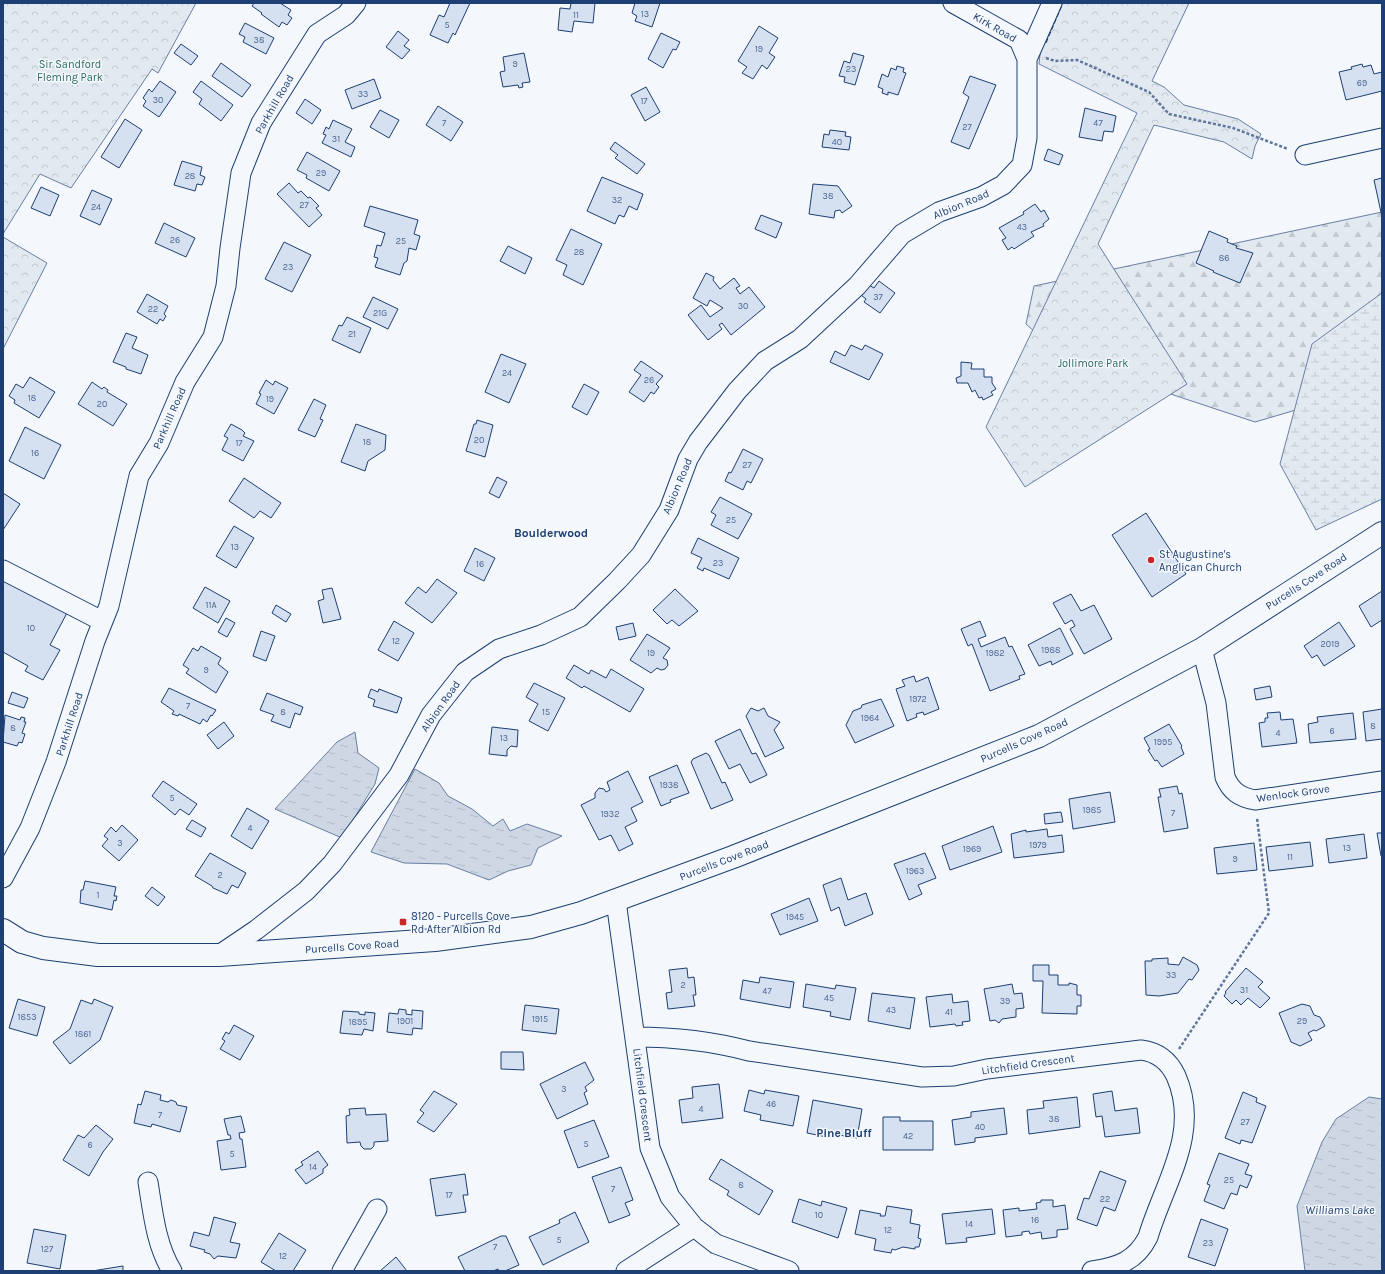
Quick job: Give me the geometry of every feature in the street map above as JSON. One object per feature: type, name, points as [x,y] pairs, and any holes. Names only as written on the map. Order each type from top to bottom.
[{"type":"main road","name":"Purcells Cove Road","points":[[3,930],[22,942],[43,948],[98,955],[219,955],[435,940],[531,926],[616,901],[899,793],[1039,736],[1202,649],[1382,533]]},
{"type":"street","name":"Parkhill Road","points":[[3,878],[30,828],[56,762],[102,621],[109,606],[139,476],[159,443],[185,382],[213,337],[226,286],[241,173],[261,123],[317,34],[346,16],[356,3]]},
{"type":"street","name":"Kirk Road","points":[[952,3],[1019,40],[1029,55]]},
{"type":"street","name":"Albion Road","points":[[219,955],[256,930],[306,891],[332,864],[399,775],[431,715],[465,672],[499,649],[542,635],[580,617],[641,555],[669,510],[688,459],[698,442],[737,391],[765,361],[800,338],[857,286],[902,234],[939,212],[981,197],[1003,185],[1022,165],[1027,138],[1029,55],[1052,3]]},
{"type":"street","points":[[1305,155],[1382,138]]},
{"type":"street","points":[[3,570],[102,621]]},
{"type":"street","name":"Wenlock Grove","points":[[1202,649],[1216,702],[1225,777],[1229,786],[1237,794],[1255,800],[1382,781]]},
{"type":"street","name":"Litchfield Crescent","points":[[616,901],[650,1148],[670,1197],[694,1227],[716,1244],[789,1271]]},
{"type":"street","name":"Litchfield Crescent","points":[[635,1038],[691,1039],[721,1044],[757,1053],[922,1077],[954,1076],[987,1070],[1141,1050],[1154,1053],[1169,1065],[1180,1086],[1185,1110],[1185,1125],[1182,1144],[1148,1237],[1140,1251],[1127,1261],[1112,1268],[1092,1271]]},
{"type":"street","points":[[148,1182],[158,1237],[165,1259],[172,1271]]},
{"type":"street","points":[[342,1271],[377,1209]]},
{"type":"street","points":[[626,1271],[694,1227]]},
{"type":"path","points":[[1029,55],[1055,61],[1077,60],[1149,92],[1169,114],[1233,128],[1305,155]]},
{"type":"path","points":[[1169,1065],[1269,913],[1255,800]]},
{"type":"green space","name":"Sir Sandford Fleming Park","points":[[3,3],[196,3],[158,73],[152,69],[71,188],[40,174],[3,234]]},
{"type":"green space","name":"Jollimore Park","points":[[1051,3],[1189,3],[1152,81],[1164,87],[1184,105],[1238,119],[1261,134],[1255,146],[1252,159],[1224,142],[1154,125],[1098,244],[1187,384],[1025,487],[986,427],[1137,113],[1039,64],[1041,45]]},
{"type":"green space","points":[[1382,212],[1382,365],[1313,405],[1255,422],[1065,359],[1026,324],[1034,286]]},
{"type":"green space","points":[[3,237],[47,263],[3,349]]},
{"type":"green space","points":[[1382,293],[1382,499],[1316,530],[1280,464],[1312,344]]},
{"type":"water","points":[[355,732],[358,753],[379,768],[375,784],[342,838],[275,809],[337,742]]},
{"type":"water","points":[[415,769],[439,783],[448,796],[472,809],[493,826],[503,819],[510,831],[527,824],[562,836],[538,848],[531,865],[508,871],[489,880],[447,864],[404,863],[371,852]]},
{"type":"water","name":"Williams Lake","points":[[1369,1097],[1382,1099],[1382,1271],[1305,1271],[1297,1206],[1322,1142],[1336,1119]]},
{"type":"building","points":[[254,3],[280,3],[291,10],[288,15],[292,18],[287,25],[282,22],[279,27],[252,6]]},
{"type":"building","points":[[450,3],[470,3],[455,35],[453,33],[448,43],[430,35],[439,15],[444,17]]},
{"type":"building","points":[[571,3],[595,3],[593,23],[574,21],[572,32],[558,30],[560,8],[570,9]]},
{"type":"building","points":[[635,3],[660,3],[652,27],[635,21],[637,16],[632,13]]},
{"type":"building","points":[[245,23],[274,38],[266,54],[243,42],[245,37],[239,34]]},
{"type":"building","points":[[759,26],[778,38],[769,53],[775,57],[767,69],[762,65],[753,79],[742,73],[747,67],[738,61]]},
{"type":"building","points":[[398,31],[409,40],[404,46],[410,50],[402,59],[386,47]]},
{"type":"building","points":[[661,33],[680,42],[676,50],[673,49],[663,68],[648,59]]},
{"type":"building","points":[[181,44],[198,56],[191,65],[174,53]]},
{"type":"building","points":[[524,53],[530,82],[522,83],[523,87],[519,88],[518,85],[503,87],[500,72],[505,71],[503,57]]},
{"type":"building","points":[[853,53],[864,56],[855,85],[844,82],[845,77],[839,76],[844,61],[850,63]]},
{"type":"building","points":[[221,63],[251,85],[242,97],[212,76]]},
{"type":"building","points":[[1362,64],[1363,67],[1371,65],[1374,74],[1382,72],[1382,91],[1346,100],[1339,72],[1352,69],[1351,67]]},
{"type":"building","points":[[897,66],[904,68],[903,72],[906,73],[898,95],[888,92],[888,95],[882,93],[883,89],[878,87],[882,74],[888,77],[891,68],[896,70]]},
{"type":"building","points":[[970,76],[996,85],[969,149],[951,142],[969,97],[963,93]]},
{"type":"building","points":[[374,79],[381,98],[352,109],[345,90]]},
{"type":"building","points":[[160,81],[176,92],[159,117],[143,106],[146,101],[143,98],[149,89],[152,92]]},
{"type":"building","points":[[201,81],[233,105],[221,121],[199,104],[202,99],[193,92]]},
{"type":"building","points":[[646,87],[660,112],[645,121],[631,95]]},
{"type":"building","points":[[305,99],[321,110],[312,124],[296,113]]},
{"type":"building","points":[[438,106],[463,122],[451,141],[426,125]]},
{"type":"building","points":[[1085,108],[1116,116],[1113,132],[1104,131],[1102,141],[1079,137]]},
{"type":"building","points":[[380,110],[399,120],[389,138],[370,127]]},
{"type":"building","points":[[125,119],[142,130],[119,168],[101,157]]},
{"type":"building","points":[[333,120],[352,129],[345,142],[355,147],[351,157],[322,143],[326,135],[323,134],[326,127],[329,129]]},
{"type":"building","points":[[830,130],[846,132],[845,136],[851,137],[849,150],[822,147],[824,134],[829,135]]},
{"type":"building","points":[[615,142],[645,164],[637,174],[615,158],[618,155],[610,149]]},
{"type":"building","points":[[1048,149],[1063,155],[1059,165],[1044,160]]},
{"type":"building","points":[[307,152],[340,171],[329,191],[306,178],[307,175],[297,170]]},
{"type":"building","points":[[182,161],[202,167],[200,175],[205,177],[202,185],[197,184],[195,191],[174,185]]},
{"type":"building","points":[[602,177],[643,194],[637,210],[629,206],[624,217],[619,215],[615,224],[587,211]]},
{"type":"building","points":[[1382,178],[1382,217],[1374,180]]},
{"type":"building","points":[[289,183],[298,193],[301,191],[319,206],[316,208],[322,215],[309,227],[277,194]]},
{"type":"building","points":[[813,184],[838,186],[852,206],[842,213],[840,210],[835,211],[834,218],[809,214]]},
{"type":"building","points":[[41,187],[59,195],[50,216],[31,208]]},
{"type":"building","points":[[92,190],[112,199],[100,225],[80,216]]},
{"type":"building","points":[[1035,204],[1041,212],[1044,210],[1049,219],[1043,224],[1044,226],[1031,232],[1034,236],[1014,249],[1012,247],[1008,250],[1002,240],[1006,238],[999,228],[1024,214],[1023,212]]},
{"type":"building","points":[[370,206],[418,220],[414,234],[420,236],[416,250],[409,248],[407,261],[404,263],[400,275],[375,267],[378,258],[374,257],[377,245],[381,246],[385,233],[364,226]]},
{"type":"building","points":[[761,215],[782,223],[776,238],[755,229]]},
{"type":"building","points":[[164,223],[195,238],[186,257],[155,243]]},
{"type":"building","points":[[571,229],[602,244],[583,285],[563,275],[567,265],[556,260]]},
{"type":"building","points":[[1209,231],[1228,239],[1227,242],[1237,246],[1236,248],[1253,253],[1240,283],[1196,263]]},
{"type":"building","points":[[284,242],[311,255],[292,292],[265,279]]},
{"type":"building","points":[[508,246],[532,258],[525,274],[500,261]]},
{"type":"building","points":[[706,273],[714,277],[713,280],[720,289],[734,278],[740,286],[736,288],[740,294],[749,287],[765,307],[731,335],[722,323],[719,325],[722,329],[708,340],[688,315],[701,305],[710,317],[723,308],[710,300],[707,306],[693,298]]},
{"type":"building","points":[[879,281],[895,293],[880,313],[864,302],[866,299],[861,295],[869,285],[874,288]]},
{"type":"building","points":[[147,294],[168,306],[164,314],[166,316],[163,321],[160,319],[157,324],[137,312]]},
{"type":"building","points":[[373,297],[398,309],[388,329],[363,317]]},
{"type":"building","points":[[347,317],[371,328],[360,353],[332,340],[339,325],[342,326]]},
{"type":"building","points":[[126,333],[137,337],[132,348],[148,355],[141,374],[126,369],[126,367],[113,362]]},
{"type":"building","points":[[851,345],[862,350],[865,345],[883,354],[869,380],[830,362],[835,351],[845,356]]},
{"type":"building","points":[[501,354],[526,364],[509,403],[485,392]]},
{"type":"building","points":[[641,361],[663,376],[656,384],[659,387],[654,394],[651,392],[644,402],[629,392],[641,375],[634,370]]},
{"type":"building","points":[[961,362],[972,363],[971,369],[984,369],[984,377],[992,377],[992,383],[996,389],[991,392],[993,395],[983,400],[982,397],[979,398],[975,390],[972,392],[968,383],[957,383],[956,378],[961,376]]},
{"type":"building","points":[[30,377],[55,392],[39,418],[14,403],[15,400],[9,396],[16,384],[23,388]]},
{"type":"building","points":[[266,380],[273,385],[275,381],[288,388],[274,414],[256,404],[261,394],[259,393]]},
{"type":"building","points":[[92,382],[102,389],[104,387],[108,390],[107,392],[127,404],[113,426],[78,404]]},
{"type":"building","points":[[584,384],[599,392],[587,415],[572,407]]},
{"type":"building","points":[[314,399],[326,405],[320,419],[323,420],[315,437],[298,430]]},
{"type":"building","points":[[477,420],[493,425],[485,457],[466,451],[474,424],[476,424]]},
{"type":"building","points":[[231,424],[245,433],[243,436],[254,441],[243,461],[222,450],[228,438],[224,436]]},
{"type":"building","points":[[356,424],[386,435],[385,450],[368,461],[365,471],[341,462]]},
{"type":"building","points":[[25,427],[61,445],[44,479],[9,461]]},
{"type":"building","points":[[743,449],[763,459],[751,483],[747,481],[743,490],[725,481],[729,472],[731,473]]},
{"type":"building","points":[[497,477],[507,482],[499,498],[489,493]]},
{"type":"building","points":[[244,478],[281,503],[271,518],[260,511],[254,518],[229,501]]},
{"type":"building","points":[[3,493],[20,504],[3,530]]},
{"type":"building","points":[[720,497],[752,514],[738,539],[711,525],[716,515],[711,512]]},
{"type":"building","points":[[1146,513],[1186,574],[1152,597],[1112,535]]},
{"type":"building","points":[[234,526],[254,538],[236,568],[216,556]]},
{"type":"building","points":[[698,538],[739,558],[729,579],[704,568],[703,571],[697,568],[702,558],[691,553]]},
{"type":"building","points":[[475,548],[495,558],[484,581],[464,571]]},
{"type":"building","points":[[437,579],[457,593],[432,623],[405,603],[418,587],[426,593]]},
{"type":"building","points":[[3,580],[68,611],[50,645],[60,650],[43,680],[25,671],[28,666],[3,652]]},
{"type":"building","points":[[205,587],[230,601],[218,623],[193,608]]},
{"type":"building","points":[[332,588],[341,619],[323,623],[318,601],[324,599],[322,590]]},
{"type":"building","points":[[675,589],[698,611],[679,626],[672,620],[667,624],[653,610]]},
{"type":"building","points":[[1382,591],[1382,620],[1371,627],[1359,606]]},
{"type":"building","points":[[1071,594],[1081,611],[1094,605],[1112,639],[1084,654],[1070,629],[1075,626],[1072,620],[1065,624],[1053,603]]},
{"type":"building","points":[[276,605],[291,614],[286,622],[272,613]]},
{"type":"building","points":[[226,618],[235,623],[227,637],[218,632]]},
{"type":"building","points":[[394,621],[414,633],[398,661],[378,650]]},
{"type":"building","points":[[980,621],[986,636],[978,639],[981,647],[1005,637],[1009,647],[1012,646],[1025,674],[1019,676],[1020,679],[990,691],[972,644],[968,646],[961,629]]},
{"type":"building","points":[[1339,622],[1355,646],[1324,666],[1317,655],[1312,658],[1304,646]]},
{"type":"building","points":[[633,623],[636,636],[619,640],[616,627]]},
{"type":"building","points":[[1060,628],[1073,654],[1052,665],[1051,661],[1039,666],[1028,645]]},
{"type":"building","points":[[261,631],[275,636],[266,661],[253,656]]},
{"type":"building","points":[[647,634],[670,648],[663,658],[667,660],[668,665],[665,669],[661,670],[657,668],[651,673],[630,660]]},
{"type":"building","points":[[201,646],[221,658],[218,664],[228,672],[216,693],[186,673],[189,669],[183,665],[193,648],[198,651]]},
{"type":"building","points":[[574,665],[589,674],[591,670],[606,678],[611,669],[644,689],[630,712],[584,686],[582,688],[566,678]]},
{"type":"building","points":[[914,676],[916,682],[928,677],[939,709],[924,715],[923,712],[916,714],[917,717],[907,721],[896,689],[905,686],[902,680]]},
{"type":"building","points":[[534,683],[565,698],[548,731],[529,721],[538,704],[526,697]]},
{"type":"building","points":[[1270,686],[1272,697],[1256,700],[1254,689]]},
{"type":"building","points":[[169,688],[216,710],[207,722],[203,719],[200,724],[179,714],[178,716],[172,714],[174,711],[161,702]]},
{"type":"building","points":[[371,689],[378,692],[379,689],[402,698],[397,713],[373,706],[375,700],[368,697]]},
{"type":"building","points":[[12,692],[28,698],[24,708],[8,703]]},
{"type":"building","points":[[267,693],[303,707],[300,715],[295,713],[290,728],[271,721],[274,715],[260,710]]},
{"type":"building","points":[[881,699],[894,726],[855,743],[846,725],[853,711],[861,708],[862,705]]},
{"type":"building","points":[[751,708],[758,711],[764,708],[768,716],[780,722],[774,730],[784,748],[765,757],[746,716]]},
{"type":"building","points":[[1382,709],[1382,739],[1366,741],[1363,712]]},
{"type":"building","points":[[1280,712],[1281,720],[1293,719],[1297,743],[1262,747],[1259,723],[1265,722],[1265,718],[1268,718],[1267,713]]},
{"type":"building","points":[[1353,713],[1356,739],[1310,743],[1308,724],[1318,722],[1317,717]]},
{"type":"building","points":[[5,715],[20,720],[21,717],[25,718],[24,722],[26,722],[22,733],[25,734],[22,743],[19,742],[17,746],[3,742]]},
{"type":"building","points":[[224,722],[234,736],[218,749],[207,735]]},
{"type":"building","points":[[1169,724],[1182,746],[1181,747],[1184,754],[1162,767],[1157,760],[1155,761],[1148,750],[1150,749],[1144,738]]},
{"type":"building","points":[[492,727],[518,730],[517,747],[511,746],[507,750],[507,756],[489,754]]},
{"type":"building","points":[[740,729],[752,754],[756,753],[767,775],[750,783],[740,764],[729,769],[715,741]]},
{"type":"building","points":[[706,753],[709,755],[722,783],[725,782],[733,800],[711,809],[691,762],[693,759]]},
{"type":"building","points":[[677,765],[689,793],[670,800],[671,802],[661,806],[649,777]]},
{"type":"building","points":[[628,771],[643,802],[631,808],[637,821],[625,827],[633,844],[619,851],[611,835],[599,840],[581,805],[595,798],[595,793],[599,788],[604,789],[606,792],[610,790],[607,782]]},
{"type":"building","points":[[163,781],[197,804],[189,815],[180,809],[175,815],[152,796]]},
{"type":"building","points":[[1177,786],[1179,794],[1182,793],[1188,828],[1164,832],[1158,797],[1161,797],[1159,789]]},
{"type":"building","points":[[1110,792],[1115,822],[1073,829],[1069,799]]},
{"type":"building","points":[[247,808],[269,821],[252,849],[231,836]]},
{"type":"building","points":[[1061,812],[1063,822],[1045,824],[1044,814]]},
{"type":"building","points":[[192,820],[206,828],[201,837],[186,829]]},
{"type":"building","points":[[122,825],[138,840],[119,861],[102,846],[108,839],[104,836],[111,827],[116,832]]},
{"type":"building","points":[[993,826],[1002,852],[950,870],[942,846]]},
{"type":"building","points":[[1047,829],[1048,837],[1062,835],[1064,852],[1014,858],[1011,834],[1026,830],[1026,832]]},
{"type":"building","points":[[1377,833],[1382,833],[1382,856],[1381,856]]},
{"type":"building","points":[[1364,834],[1367,858],[1329,863],[1326,839]]},
{"type":"building","points":[[1310,842],[1313,866],[1269,871],[1266,847]]},
{"type":"building","points":[[1254,843],[1257,870],[1217,874],[1214,848]]},
{"type":"building","points":[[210,853],[246,873],[238,888],[232,885],[227,894],[213,888],[195,876]]},
{"type":"building","points":[[925,853],[936,878],[918,885],[922,894],[909,900],[894,864]]},
{"type":"building","points":[[841,878],[848,900],[866,893],[873,914],[845,926],[839,907],[831,911],[823,885]]},
{"type":"building","points":[[85,881],[116,887],[114,896],[117,896],[116,901],[114,900],[112,910],[80,903],[81,890],[83,890]]},
{"type":"building","points":[[152,887],[165,897],[158,906],[145,896]]},
{"type":"building","points":[[809,898],[818,921],[780,935],[771,914]]},
{"type":"building","points":[[1183,957],[1197,965],[1199,970],[1192,980],[1189,979],[1178,993],[1159,996],[1146,995],[1145,961],[1168,958],[1168,964],[1179,965]]},
{"type":"building","points":[[1033,965],[1049,965],[1049,975],[1058,975],[1058,985],[1069,985],[1069,983],[1077,985],[1077,995],[1081,995],[1081,1006],[1077,1006],[1077,1014],[1042,1013],[1043,981],[1033,981]]},
{"type":"building","points":[[687,968],[688,978],[694,977],[696,995],[693,995],[695,1006],[668,1009],[666,993],[672,992],[669,970]]},
{"type":"building","points":[[1246,968],[1263,982],[1258,987],[1270,998],[1260,1008],[1248,998],[1241,1005],[1236,1000],[1232,1004],[1224,996],[1226,993],[1225,992]]},
{"type":"building","points":[[760,977],[794,982],[790,1008],[740,999],[743,980],[759,983]]},
{"type":"building","points":[[806,984],[835,989],[836,985],[856,988],[850,1020],[830,1016],[831,1012],[803,1007]]},
{"type":"building","points":[[1012,984],[1014,994],[1022,993],[1024,1008],[1016,1009],[1016,1017],[1002,1019],[999,1023],[995,1020],[990,1021],[984,989]]},
{"type":"building","points":[[872,993],[915,998],[910,1029],[868,1021]]},
{"type":"building","points":[[952,994],[953,1003],[968,1001],[970,1021],[962,1022],[963,1025],[956,1026],[955,1024],[930,1027],[926,997]]},
{"type":"building","points":[[18,999],[45,1007],[37,1036],[9,1028]]},
{"type":"building","points":[[94,999],[113,1007],[100,1040],[70,1064],[53,1042],[70,1029],[81,1000],[92,1004]]},
{"type":"building","points":[[1302,1004],[1310,1006],[1314,1015],[1320,1017],[1325,1026],[1308,1033],[1312,1040],[1300,1046],[1291,1042],[1279,1013]]},
{"type":"building","points":[[525,1005],[559,1009],[556,1034],[522,1030]]},
{"type":"building","points":[[399,1009],[406,1010],[406,1014],[412,1015],[412,1010],[423,1011],[422,1029],[413,1028],[412,1035],[387,1032],[389,1013],[398,1014]]},
{"type":"building","points":[[343,1011],[359,1012],[359,1014],[365,1015],[365,1012],[375,1013],[373,1031],[364,1029],[362,1035],[340,1033]]},
{"type":"building","points":[[234,1025],[254,1036],[240,1060],[220,1049],[225,1041],[222,1039],[226,1032],[229,1034]]},
{"type":"building","points":[[501,1052],[523,1052],[524,1070],[501,1069]]},
{"type":"building","points":[[585,1062],[594,1080],[585,1087],[587,1091],[584,1093],[588,1104],[557,1119],[540,1084]]},
{"type":"building","points":[[719,1084],[723,1118],[682,1123],[679,1100],[693,1098],[692,1087]]},
{"type":"building","points":[[749,1090],[764,1094],[765,1090],[799,1096],[793,1126],[760,1120],[761,1115],[744,1111]]},
{"type":"building","points":[[145,1091],[161,1095],[160,1100],[168,1102],[171,1100],[176,1102],[177,1105],[187,1107],[180,1132],[152,1124],[151,1127],[134,1123],[138,1104],[141,1105]]},
{"type":"building","points":[[434,1091],[457,1104],[434,1132],[417,1122],[424,1113],[420,1110]]},
{"type":"building","points":[[1112,1091],[1115,1111],[1137,1108],[1140,1133],[1105,1137],[1102,1116],[1096,1117],[1093,1094]]},
{"type":"building","points":[[1243,1092],[1257,1098],[1256,1102],[1266,1106],[1252,1143],[1241,1140],[1240,1144],[1225,1138]]},
{"type":"building","points":[[1077,1097],[1080,1127],[1029,1134],[1027,1110],[1044,1108],[1043,1101]]},
{"type":"building","points":[[813,1100],[862,1109],[857,1138],[827,1133],[827,1137],[807,1133]]},
{"type":"building","points":[[365,1108],[366,1115],[386,1114],[388,1141],[374,1142],[374,1146],[371,1149],[364,1149],[360,1142],[347,1143],[346,1116],[350,1115],[349,1109]]},
{"type":"building","points":[[1004,1108],[1007,1134],[975,1138],[975,1142],[955,1145],[952,1120],[971,1117],[971,1112]]},
{"type":"building","points":[[241,1116],[245,1132],[239,1133],[240,1139],[242,1139],[246,1167],[221,1170],[217,1141],[231,1139],[230,1135],[228,1135],[224,1119]]},
{"type":"building","points":[[883,1117],[900,1117],[900,1121],[933,1121],[933,1150],[883,1150]]},
{"type":"building","points":[[594,1120],[609,1157],[578,1168],[564,1131]]},
{"type":"building","points":[[96,1125],[113,1139],[103,1152],[89,1176],[63,1160],[78,1135],[84,1138]]},
{"type":"building","points":[[318,1151],[328,1165],[323,1169],[323,1173],[306,1184],[295,1170],[303,1165],[301,1162]]},
{"type":"building","points":[[1219,1153],[1249,1164],[1245,1174],[1252,1176],[1247,1188],[1240,1185],[1237,1195],[1231,1193],[1224,1209],[1204,1201],[1210,1185],[1207,1184]]},
{"type":"building","points":[[721,1159],[773,1191],[759,1215],[727,1195],[729,1191],[709,1179]]},
{"type":"building","points":[[621,1167],[633,1200],[625,1203],[630,1215],[609,1223],[592,1177]]},
{"type":"building","points":[[1100,1171],[1126,1181],[1115,1211],[1104,1207],[1097,1226],[1077,1219],[1084,1198],[1089,1199]]},
{"type":"building","points":[[465,1174],[468,1195],[463,1195],[466,1212],[436,1216],[430,1179]]},
{"type":"building","points":[[799,1199],[821,1206],[822,1201],[847,1208],[838,1238],[792,1222]]},
{"type":"building","points":[[1041,1200],[1053,1200],[1053,1207],[1065,1205],[1068,1229],[1057,1230],[1057,1237],[1042,1239],[1041,1232],[1030,1234],[1029,1231],[1022,1232],[1022,1235],[1006,1237],[1003,1210],[1019,1208],[1019,1211],[1037,1209],[1036,1203],[1041,1202]]},
{"type":"building","points":[[887,1206],[912,1210],[910,1223],[920,1225],[918,1238],[921,1239],[919,1247],[915,1247],[915,1249],[903,1247],[895,1250],[892,1249],[891,1253],[874,1250],[876,1239],[855,1234],[860,1210],[885,1216]]},
{"type":"building","points":[[992,1209],[995,1234],[966,1238],[967,1242],[946,1244],[942,1214]]},
{"type":"building","points":[[575,1212],[589,1242],[543,1265],[529,1237],[560,1223],[559,1220]]},
{"type":"building","points":[[214,1217],[236,1223],[230,1242],[240,1244],[236,1258],[218,1256],[214,1259],[210,1254],[204,1252],[205,1250],[190,1246],[194,1232],[209,1236]]},
{"type":"building","points":[[1201,1219],[1228,1229],[1215,1266],[1188,1257]]},
{"type":"building","points":[[34,1229],[66,1235],[60,1269],[27,1263]]},
{"type":"building","points":[[279,1233],[306,1250],[293,1271],[276,1271],[261,1262]]},
{"type":"building","points":[[501,1236],[506,1236],[519,1265],[505,1271],[499,1271],[498,1269],[493,1271],[465,1271],[458,1257]]},
{"type":"building","points":[[396,1257],[407,1271],[380,1271]]},
{"type":"building","points":[[123,1266],[123,1271],[92,1271]]},
{"type":"fence","points":[[1046,43],[1063,3]]},
{"type":"place","name":"St Augustine's Anglican Church","points":[[1151,560]]},
{"type":"place","name":"8120 - Purcells Cove Rd After Albion Rd","points":[[403,922]]},
{"type":"district","name":"Boulderwood","points":[[551,533]]},
{"type":"district","name":"Pine Bluff","points":[[844,1133]]}]
